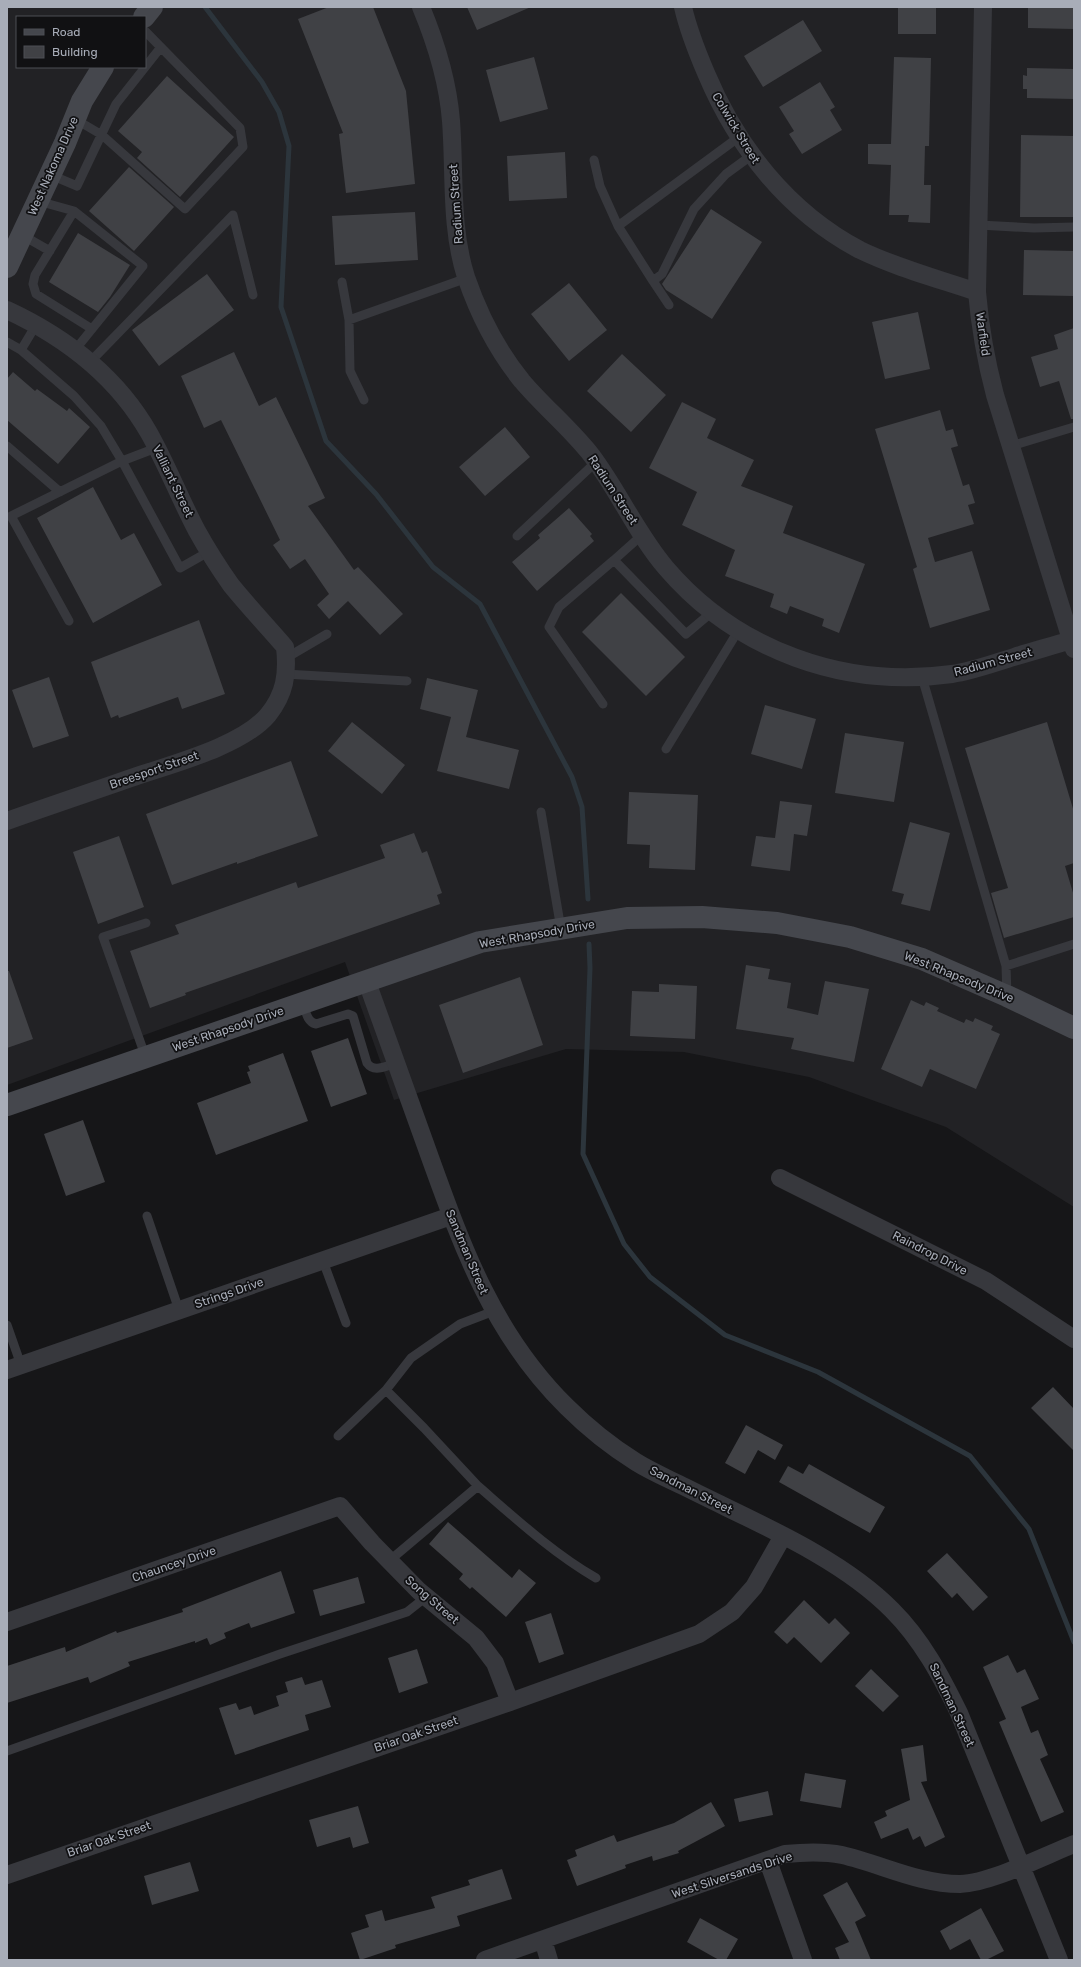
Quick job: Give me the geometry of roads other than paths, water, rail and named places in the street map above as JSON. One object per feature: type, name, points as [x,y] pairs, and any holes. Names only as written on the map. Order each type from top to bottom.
[{"type":"street","points":[[145,16],[152,7]]},
{"type":"street","name":"Radium Street","points":[[421,7],[431,31],[443,74],[451,118],[455,214],[458,244],[476,304],[489,332],[505,358],[524,382],[580,441],[606,474],[642,535],[666,568],[688,591],[712,612],[738,631],[766,647],[827,669],[871,676],[922,677],[955,674],[1073,645]]},
{"type":"street","name":"Colwick Street","points":[[683,7],[697,53],[715,95],[739,137],[763,171],[787,197],[811,218],[836,236],[861,250],[888,262],[977,292]]},
{"type":"street","name":"Warfield","points":[[983,7],[977,292],[985,358],[1073,645]]},
{"type":"street","name":"West Nakoma Drive","points":[[7,267],[51,175],[82,101],[102,68]]},
{"type":"street","name":"Valliant Street","points":[[7,310],[36,325],[75,350],[113,384],[132,408],[156,448],[197,531],[231,584],[285,647],[285,674]]},
{"type":"street","name":"Breesport Street","points":[[7,821],[208,752],[247,732],[267,716],[285,674]]},
{"type":"street","name":"West Rhapsody Drive","points":[[7,1106],[480,942],[627,918],[702,917],[777,923],[850,937],[922,959],[1007,996],[1074,1028]]},
{"type":"street","name":"Sandman Street","points":[[367,982],[451,1216],[471,1266],[494,1311],[511,1339],[537,1375],[568,1408],[601,1437],[637,1463],[783,1536],[834,1565],[868,1589],[892,1609],[926,1652],[944,1682],[959,1714],[1059,1960]]},
{"type":"street","name":"Raindrop Drive","points":[[780,1178],[986,1281],[1074,1338]]},
{"type":"street","name":"Strings Drive","points":[[14,1368],[451,1216]]},
{"type":"street","name":"Song Street","points":[[340,1506],[389,1561],[426,1597],[476,1638],[495,1663],[510,1702]]},
{"type":"street","name":"Chauncey Drive","points":[[7,1622],[340,1506]]},
{"type":"street","name":"Briar Oak Street","points":[[7,1875],[510,1702],[699,1634],[732,1612],[754,1587],[783,1536]]},
{"type":"street","name":"West Silversands Drive","points":[[485,1960],[785,1854],[813,1852],[842,1855],[913,1876],[935,1881],[960,1884],[987,1879],[1074,1844]]},
{"type":"street","points":[[768,1861],[803,1960]]},
{"type":"street","points":[[543,1940],[549,1960]]},
{"type":"lane","points":[[75,119],[102,135],[186,209],[243,147],[240,128],[146,32]]},
{"type":"lane","points":[[146,66],[161,47]]},
{"type":"lane","points":[[51,175],[77,186],[116,104],[144,68]]},
{"type":"lane","points":[[618,226],[739,137]]},
{"type":"lane","points":[[653,281],[662,274],[694,209],[726,174],[752,155]]},
{"type":"lane","points":[[594,160],[600,186],[618,226],[669,304]]},
{"type":"lane","points":[[38,201],[74,211],[143,266],[75,350]]},
{"type":"lane","points":[[74,211],[35,275],[33,284],[36,294],[92,330]]},
{"type":"lane","points":[[90,362],[233,215],[253,295]]},
{"type":"lane","points":[[979,225],[1034,228],[1074,227]]},
{"type":"lane","points":[[22,236],[50,251]]},
{"type":"lane","points":[[349,320],[467,278]]},
{"type":"lane","points":[[342,282],[349,320],[350,371],[364,400]]},
{"type":"lane","points":[[21,350],[36,325]]},
{"type":"lane","points":[[7,342],[21,350],[74,396],[102,426],[180,568],[210,551]]},
{"type":"lane","points":[[1011,446],[1074,427]]},
{"type":"lane","points":[[7,446],[60,492]]},
{"type":"lane","points":[[69,621],[11,516],[122,461],[156,448]]},
{"type":"lane","points":[[518,536],[596,462]]},
{"type":"lane","points":[[603,704],[549,627],[559,607],[642,535]]},
{"type":"lane","points":[[614,560],[686,634],[712,612]]},
{"type":"lane","points":[[666,749],[738,631]]},
{"type":"lane","points":[[285,674],[327,634]]},
{"type":"lane","points":[[285,674],[408,682]]},
{"type":"lane","points":[[922,677],[1006,966],[1007,996]]},
{"type":"lane","points":[[541,812],[561,929]]},
{"type":"lane","points":[[146,923],[103,937],[146,1058]]},
{"type":"lane","points":[[1006,966],[1074,944]]},
{"type":"lane","points":[[303,1004],[311,1023],[316,1024],[348,1014],[353,1016],[367,1063],[370,1067],[376,1069],[396,1063]]},
{"type":"lane","points":[[147,1216],[179,1310]]},
{"type":"lane","points":[[323,1261],[346,1323]]},
{"type":"lane","points":[[338,1436],[386,1390],[411,1358],[460,1324],[494,1311]]},
{"type":"lane","points":[[7,1325],[14,1368]]},
{"type":"lane","points":[[386,1390],[478,1486],[527,1528],[577,1567],[596,1578]]},
{"type":"lane","points":[[389,1561],[478,1486]]},
{"type":"lane","points":[[7,1751],[272,1657],[407,1612],[426,1597]]},
{"type":"waterway","points":[[205,7],[262,82],[279,112],[289,146],[281,307],[326,441],[376,494],[433,567],[480,604],[572,777],[582,807],[588,899]]},
{"type":"waterway","points":[[589,944],[590,968],[583,1154],[624,1244],[650,1277],[725,1335],[818,1372],[970,1456],[1029,1529],[1074,1642]]}]
